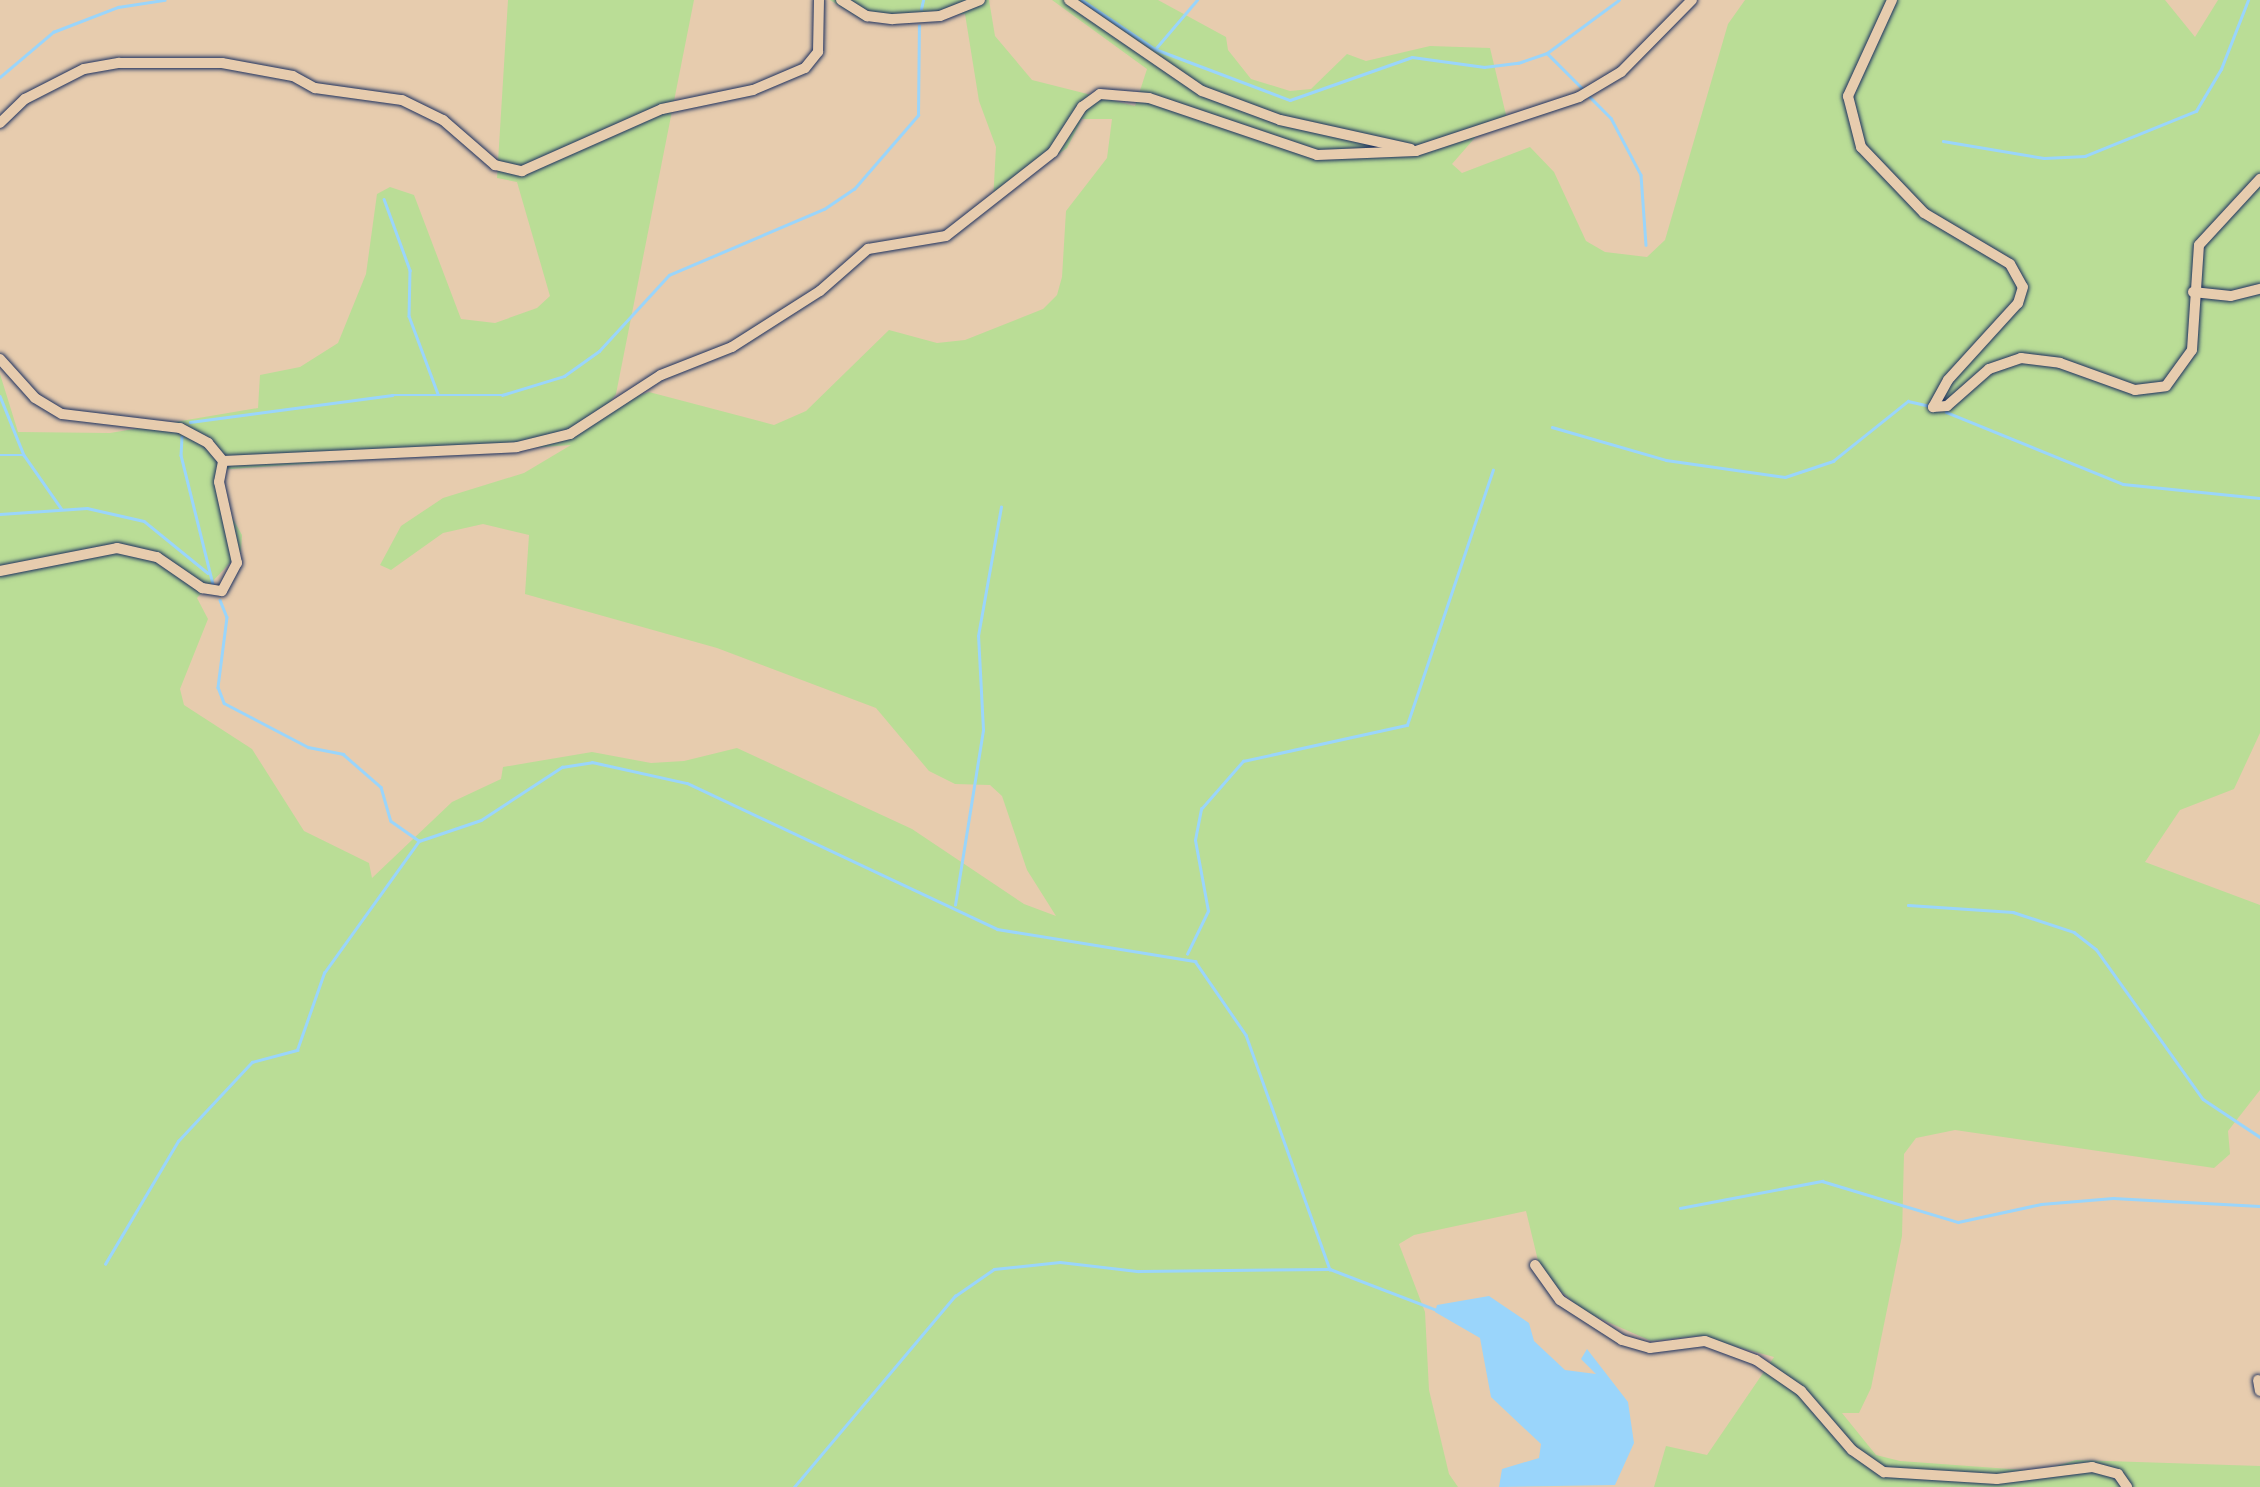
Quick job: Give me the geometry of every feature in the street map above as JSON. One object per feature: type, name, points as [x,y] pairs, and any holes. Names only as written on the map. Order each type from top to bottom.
[{"type":"street","points":[[0,123],[25,99],[84,70],[119,63],[222,64],[293,76],[315,88],[402,100],[443,120],[494,165],[522,171],[662,109],[753,90],[805,68],[818,52],[819,0]]},
{"type":"street","points":[[841,0],[867,16],[893,20],[940,16],[980,0]]},
{"type":"street","points":[[1069,0],[1202,92],[1280,120],[1416,151]]},
{"type":"street","points":[[223,461],[517,447],[570,434],[661,375],[732,347],[820,291],[868,249],[946,236],[1053,152],[1082,107],[1100,94],[1149,98],[1317,155],[1416,151],[1579,97],[1621,72],[1692,0]]},
{"type":"street","points":[[1892,0],[1848,96],[1861,147],[1924,213],[2010,264],[2023,287],[2018,303],[1932,406],[1944,408],[1989,369],[2021,358],[2045,359],[2136,390],[2166,386],[2189,360],[2193,272],[2210,226],[2260,179]]},
{"type":"street","points":[[2192,292],[2232,296],[2260,289]]},
{"type":"street","points":[[0,359],[35,398],[62,414],[180,428],[208,442],[223,461]]},
{"type":"street","points":[[0,572],[117,548],[157,558],[202,588],[222,591],[237,563],[218,482],[223,461]]},
{"type":"street","points":[[1535,1265],[1560,1300],[1622,1340],[1650,1348],[1705,1340],[1756,1360],[1801,1391],[1861,1458],[1884,1472],[1998,1479],[2092,1467],[2118,1474],[2127,1487]]},
{"type":"green space","points":[[508,0],[694,0],[616,394],[607,406],[649,392],[774,425],[806,411],[889,330],[937,343],[965,340],[1043,309],[1057,295],[1062,277],[1066,211],[1107,158],[1112,119],[1082,119],[1067,148],[993,202],[996,147],[979,101],[965,14],[864,21],[830,0],[989,0],[995,36],[1032,80],[1135,106],[1147,69],[1052,0],[1158,0],[1226,37],[1228,50],[1251,79],[1290,91],[1311,89],[1347,54],[1366,61],[1430,46],[1490,48],[1507,119],[1479,133],[1452,164],[1462,173],[1530,147],[1554,172],[1586,241],[1605,252],[1647,257],[1665,240],[1728,24],[1745,0],[2165,0],[2195,37],[2218,0],[2260,0],[2260,733],[2234,789],[2180,810],[2145,862],[2260,905],[2260,1090],[2228,1131],[2230,1154],[2214,1168],[1955,1130],[1916,1138],[1904,1154],[1902,1236],[1871,1388],[1859,1413],[1842,1413],[1876,1455],[1900,1461],[2039,1471],[2076,1460],[2260,1466],[2260,1487],[1654,1487],[1666,1446],[1707,1455],[1774,1357],[1697,1336],[1651,1341],[1583,1311],[1541,1273],[1526,1211],[1414,1235],[1399,1244],[1425,1312],[1429,1390],[1449,1474],[1458,1487],[0,1487],[0,374],[18,432],[110,433],[258,408],[260,375],[300,367],[338,343],[366,274],[377,194],[390,187],[414,195],[461,319],[495,323],[537,308],[550,296],[517,182],[497,178]],"holes":[[[571,445],[524,473],[443,498],[401,526],[380,565],[391,570],[443,533],[483,524],[529,535],[525,594],[717,648],[876,708],[929,771],[955,784],[990,785],[1002,796],[1027,870],[1056,916],[1024,904],[912,829],[737,748],[684,761],[651,763],[592,752],[503,767],[501,779],[452,802],[372,878],[369,863],[304,831],[252,749],[184,705],[180,689],[208,619],[197,598],[241,551],[242,535],[219,494],[219,470]]]},
{"type":"water","points":[[1489,1296],[1529,1323],[1534,1341],[1565,1370],[1596,1374],[1581,1359],[1587,1349],[1628,1402],[1634,1443],[1615,1485],[1499,1487],[1502,1469],[1539,1458],[1541,1444],[1491,1397],[1480,1338],[1435,1312],[1437,1305]]},
{"type":"waterway","points":[[0,77],[53,32],[118,7],[164,0]]},
{"type":"waterway","points":[[921,9],[923,0]]},
{"type":"waterway","points":[[1082,0],[1155,49],[1290,100],[1412,57],[1484,67],[1518,63],[1547,53],[1619,0]]},
{"type":"waterway","points":[[1156,48],[1197,0]]},
{"type":"waterway","points":[[1943,141],[2044,158],[2085,156],[2196,111],[2221,69],[2248,0]]},
{"type":"waterway","points":[[190,422],[392,395],[502,395],[564,376],[599,351],[669,275],[824,209],[854,189],[918,115],[919,26]]},
{"type":"waterway","points":[[1548,54],[1585,91]]},
{"type":"waterway","points":[[1590,97],[1611,118],[1641,175],[1646,245]]},
{"type":"waterway","points":[[384,199],[410,270],[409,316],[438,394]]},
{"type":"waterway","points":[[0,396],[24,455],[61,508]]},
{"type":"waterway","points":[[1552,427],[1666,460],[1785,477],[1833,461],[1908,401],[1929,406]]},
{"type":"waterway","points":[[1946,412],[2123,484],[2260,498]]},
{"type":"waterway","points":[[182,437],[181,455],[213,584]]},
{"type":"waterway","points":[[0,455],[23,455]]},
{"type":"waterway","points":[[1187,954],[1208,911],[1195,840],[1201,809],[1243,761],[1407,725],[1493,470]]},
{"type":"waterway","points":[[955,905],[983,730],[978,636],[1001,507]]},
{"type":"waterway","points":[[0,514],[87,508],[144,521],[208,573]]},
{"type":"waterway","points":[[220,600],[227,617],[218,687],[224,703],[308,747],[343,754],[381,787],[391,821],[418,840]]},
{"type":"waterway","points":[[105,1264],[178,1141],[252,1062],[297,1050],[324,973],[419,841],[481,820],[562,767],[592,762],[687,783],[997,929],[1195,961],[1246,1035],[1330,1269]]},
{"type":"waterway","points":[[1908,905],[2013,912],[2074,932],[2096,949],[2203,1099],[2260,1137]]},
{"type":"waterway","points":[[1680,1208],[1822,1181],[1958,1222],[2041,1204],[2113,1198],[2260,1206]]},
{"type":"waterway","points":[[794,1487],[955,1296],[994,1269],[1060,1262],[1138,1271],[1330,1269],[1437,1310]]}]
